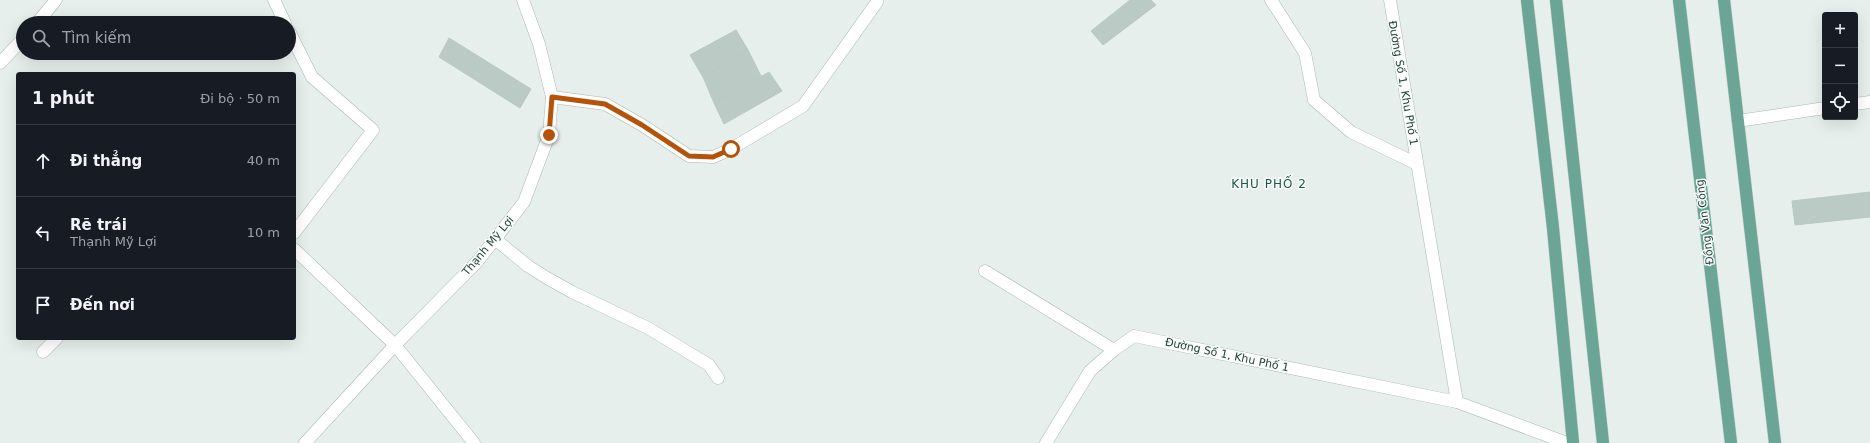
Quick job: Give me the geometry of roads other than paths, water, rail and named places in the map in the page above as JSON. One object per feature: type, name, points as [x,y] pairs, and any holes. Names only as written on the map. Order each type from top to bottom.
[{"type":"main road","points":[[1527,0],[1553,228],[1573,443]]},
{"type":"main road","points":[[1556,0],[1603,443]]},
{"type":"main road","name":"Đồng Văn Cống","points":[[1679,0],[1731,443]]},
{"type":"main road","points":[[1724,0],[1775,443]]},
{"type":"street","points":[[43,16],[56,0]]},
{"type":"street","points":[[274,0],[282,16]]},
{"type":"street","name":"Thạnh Mỹ Lợi","points":[[305,443],[395,345],[477,262],[524,202],[549,135],[552,97],[539,44],[523,0]]},
{"type":"street","points":[[1271,0],[1305,53],[1314,100],[1351,132],[1417,164]]},
{"type":"street","name":"Đường Số 1, Khu Phố 1","points":[[1390,0],[1457,402]]},
{"type":"street","points":[[552,97],[605,104],[642,125],[689,156],[713,157],[731,149],[803,106],[876,2]]},
{"type":"street","points":[[296,45],[312,77],[373,130],[296,230]]},
{"type":"street","points":[[0,63],[16,47]]},
{"type":"street","points":[[1858,104],[1870,102]]},
{"type":"street","points":[[1738,121],[1822,108]]},
{"type":"street","points":[[496,239],[528,266],[547,278],[572,292],[648,328],[708,365],[718,378]]},
{"type":"street","points":[[296,252],[395,345],[474,443]]},
{"type":"street","points":[[985,271],[1114,350]]},
{"type":"street","name":"Đường Số 1, Khu Phố 1","points":[[1046,443],[1090,371],[1114,350],[1134,336],[1457,402],[1567,443]]},
{"type":"street","points":[[44,352],[55,340]]},
{"type":"district","name":"KHU PHỐ 2","points":[[1269,184]]}]
